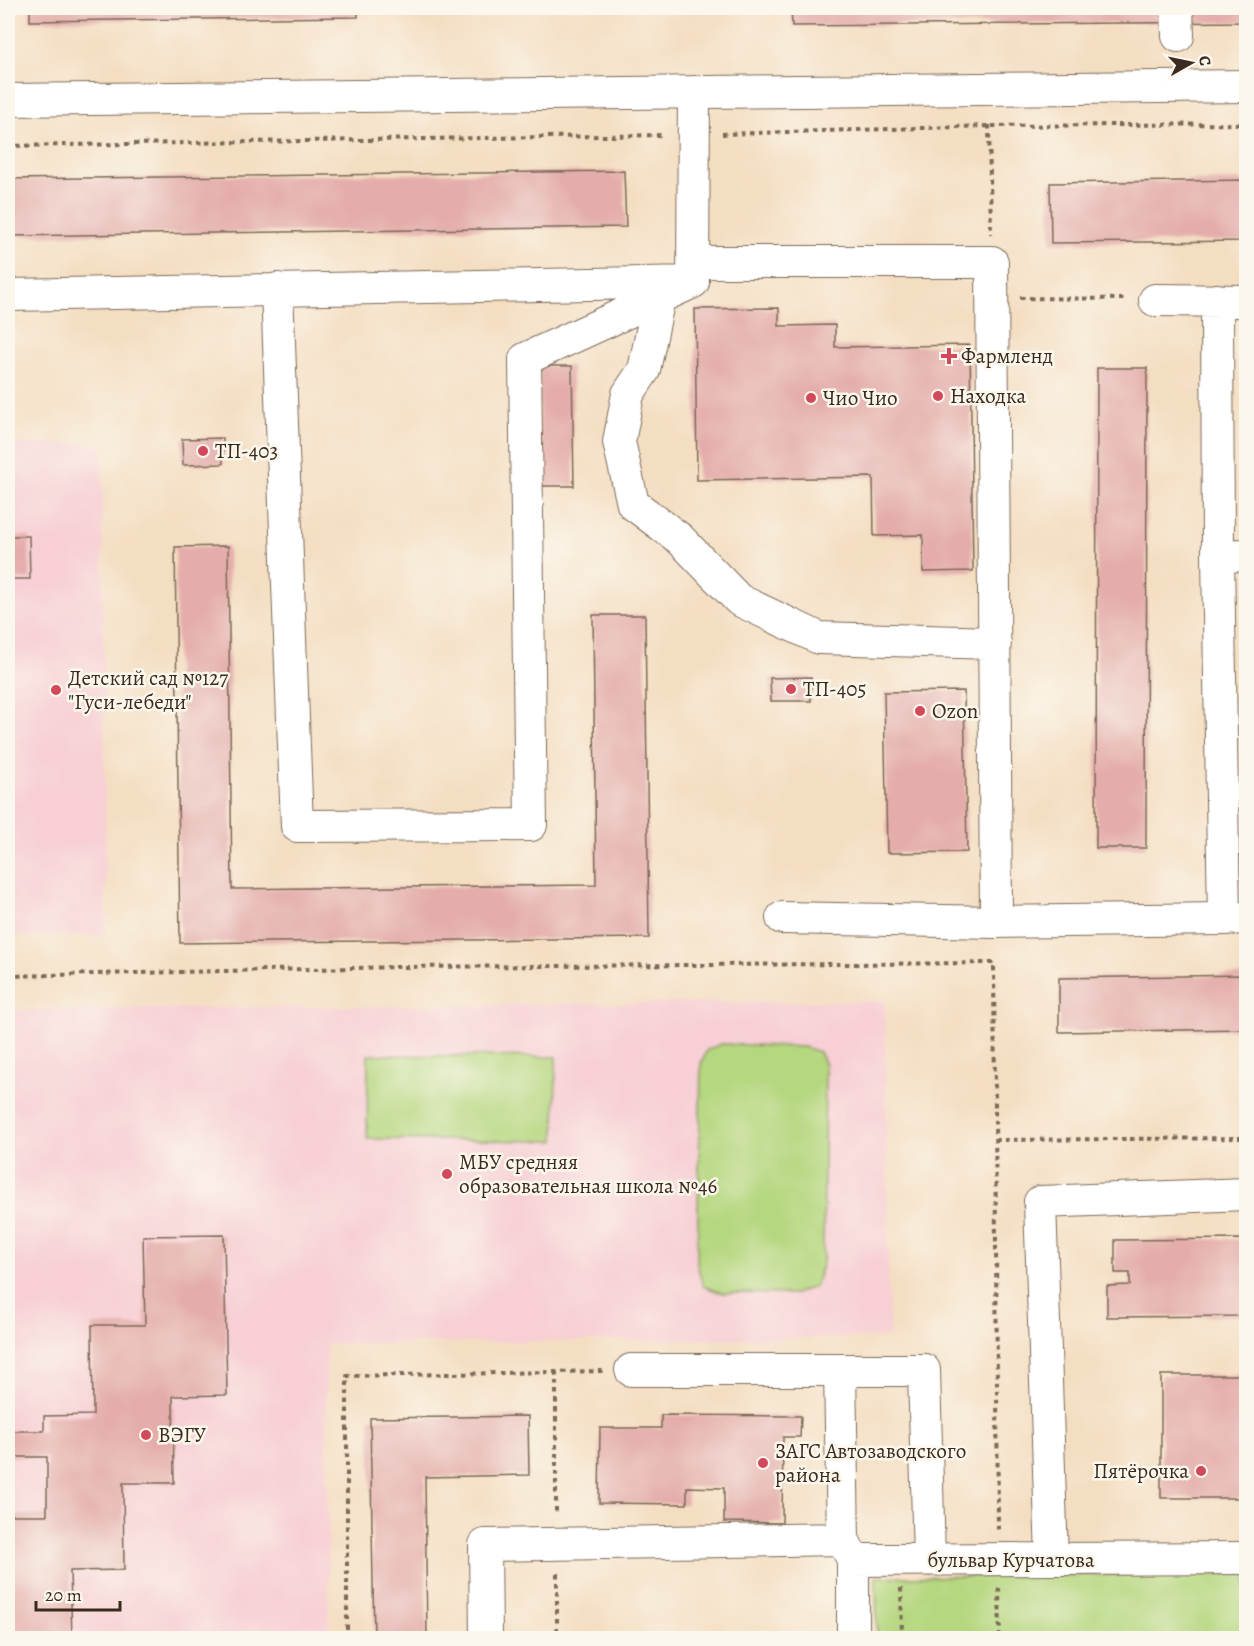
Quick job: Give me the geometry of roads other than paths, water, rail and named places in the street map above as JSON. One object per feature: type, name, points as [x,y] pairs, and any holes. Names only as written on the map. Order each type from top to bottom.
[{"type":"street","points":[[8,100],[1246,86]]},
{"type":"street","points":[[693,272],[694,92]]},
{"type":"street","points":[[8,294],[277,290],[992,262],[996,922]]},
{"type":"street","points":[[277,290],[297,826],[531,825],[525,359],[659,298],[693,272]]},
{"type":"street","points":[[659,298],[644,370],[628,394],[619,442],[633,504],[680,539],[739,600],[819,638],[995,643]]},
{"type":"street","points":[[782,918],[996,922],[1235,919],[1232,301],[1155,300]]},
{"type":"street","points":[[1052,1559],[1040,1202],[1246,1194]]},
{"type":"street","points":[[630,1370],[924,1370],[915,1560]]},
{"type":"street","points":[[840,1371],[854,1638]]},
{"type":"street","name":"бульвар Курчатова","points":[[486,1638],[485,1545],[557,1544],[848,1550],[915,1560],[1246,1558]]},
{"type":"place","name":"Фармленд","points":[[949,356]]},
{"type":"place","name":"Находка","points":[[938,396]]},
{"type":"place","name":"Чио Чио","points":[[811,398]]},
{"type":"place","name":"ТП-403","points":[[203,451]]},
{"type":"place","name":"ТП-405","points":[[791,689]]},
{"type":"place","name":"Детский сад №127 \"Гуси-лебеди\"","points":[[56,690]]},
{"type":"place","name":"Ozon","points":[[920,711]]},
{"type":"place","name":"МБУ средняя образовательная школа №46","points":[[447,1174]]},
{"type":"place","name":"ВЭГУ","points":[[146,1435]]},
{"type":"place","name":"ЗАГС Автозаводского района","points":[[763,1463]]},
{"type":"place","name":"Пятёрочка","points":[[1201,1471]]}]
